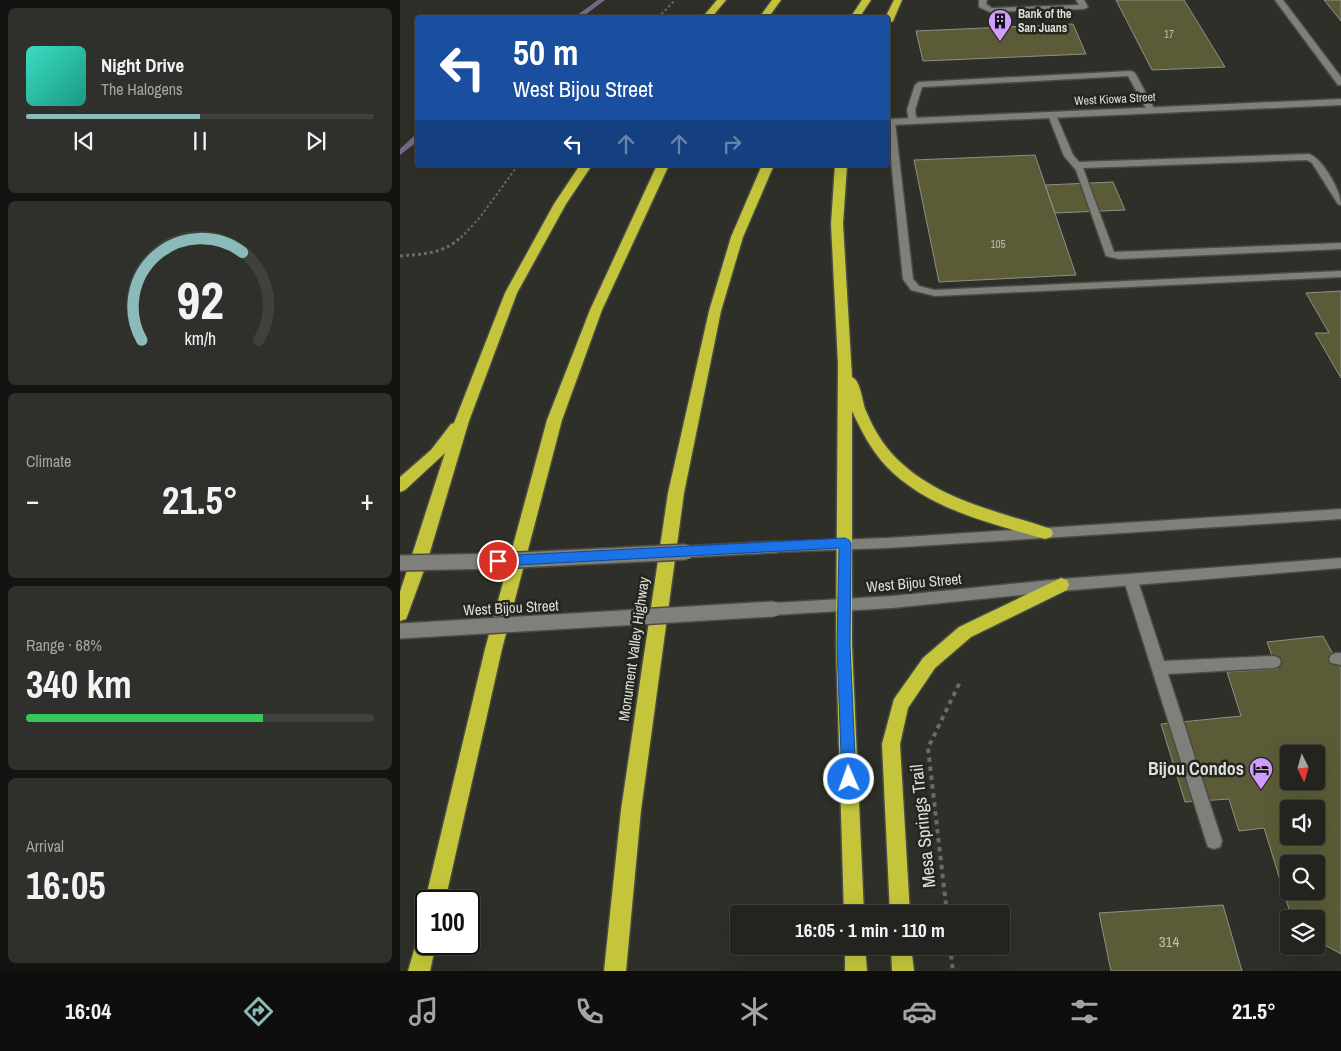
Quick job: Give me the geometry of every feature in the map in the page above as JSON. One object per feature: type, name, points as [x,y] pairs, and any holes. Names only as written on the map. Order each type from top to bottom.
[{"type":"highway","points":[[709,15],[722,0]]},
{"type":"highway","points":[[766,15],[778,0]]},
{"type":"highway","points":[[856,15],[867,0]]},
{"type":"highway","points":[[890,18],[898,0]]},
{"type":"highway","points":[[400,614],[419,562],[462,421],[511,293],[560,204],[585,167]]},
{"type":"highway","points":[[438,890],[495,640],[534,490],[560,402],[584,338],[623,245],[662,167]]},
{"type":"highway","name":"Monument Valley Highway","points":[[615,971],[632,810],[676,493],[718,302],[737,237],[767,167]]},
{"type":"highway","points":[[841,167],[837,224],[845,364],[844,645],[854,905]]},
{"type":"highway","points":[[845,364],[859,411],[876,442],[894,466],[912,482],[939,497],[968,508],[1045,532]]},
{"type":"highway","points":[[400,486],[408,481],[436,454],[462,421]]},
{"type":"highway","points":[[900,905],[891,744],[900,705],[929,663],[965,632],[1060,585]]},
{"type":"highway","points":[[420,971],[423,955]]},
{"type":"highway","points":[[855,955],[856,971]]},
{"type":"highway","points":[[902,955],[903,971]]},
{"type":"main road","points":[[983,0],[982,4],[990,10],[1084,7],[1080,0]]},
{"type":"main road","points":[[1279,0],[1341,83]]},
{"type":"main road","points":[[913,121],[911,110],[919,84],[1131,73],[1152,110]]},
{"type":"main road","name":"West Kiowa Street","points":[[1341,102],[891,122],[908,279],[915,288],[935,293],[1341,274]]},
{"type":"main road","points":[[1052,115],[1070,156],[1080,170],[1110,254],[1119,256],[1341,246]]},
{"type":"main road","points":[[1076,166],[1309,157],[1315,161],[1341,202]]},
{"type":"main road","points":[[400,563],[498,561],[887,542],[1341,514]]},
{"type":"main road","name":"West Bijou Street","points":[[400,631],[844,606],[1060,585],[1131,581],[1341,563]]},
{"type":"main road","points":[[1131,581],[1214,841]]},
{"type":"main road","points":[[1159,668],[1274,662]]},
{"type":"path","points":[[661,15],[675,0]]},
{"type":"path","points":[[400,256],[435,253],[455,244],[467,233],[516,167]]},
{"type":"path","name":"Mesa Springs Trail","points":[[946,905],[928,748],[960,682]]},
{"type":"path","points":[[951,955],[953,971]]},
{"type":"building","points":[[1116,0],[1184,0],[1225,67],[1152,70]]},
{"type":"building","points":[[1324,0],[1341,0],[1341,21]]},
{"type":"building","name":"Bank of the San Juans","points":[[1073,24],[1086,54],[923,61],[916,31]]},
{"type":"building","points":[[1035,155],[1076,275],[939,282],[914,160]]},
{"type":"building","points":[[1113,182],[1125,210],[1055,213],[1045,185]]},
{"type":"building","points":[[1341,291],[1341,378],[1315,333],[1329,333],[1306,293]]},
{"type":"building","name":"Bijou Condos","points":[[1323,636],[1341,669],[1341,954],[1325,945],[1325,910],[1289,910],[1286,900],[1325,900],[1325,855],[1280,855],[1280,880],[1264,828],[1239,831],[1229,799],[1185,802],[1161,724],[1241,716],[1227,672],[1277,669],[1267,642]]},
{"type":"building","points":[[1223,905],[1242,971],[1111,971],[1099,913]]},
{"type":"waterway","points":[[580,15],[602,0]]},
{"type":"waterway","points":[[400,153],[415,140]]},
{"type":"place","name":"Bank of the San Juans","points":[[1000,42]]},
{"type":"place","name":"Bijou Condos","points":[[1261,790]]},
{"type":"route","points":[[498,561],[845,543],[844,645],[849,779]]}]
